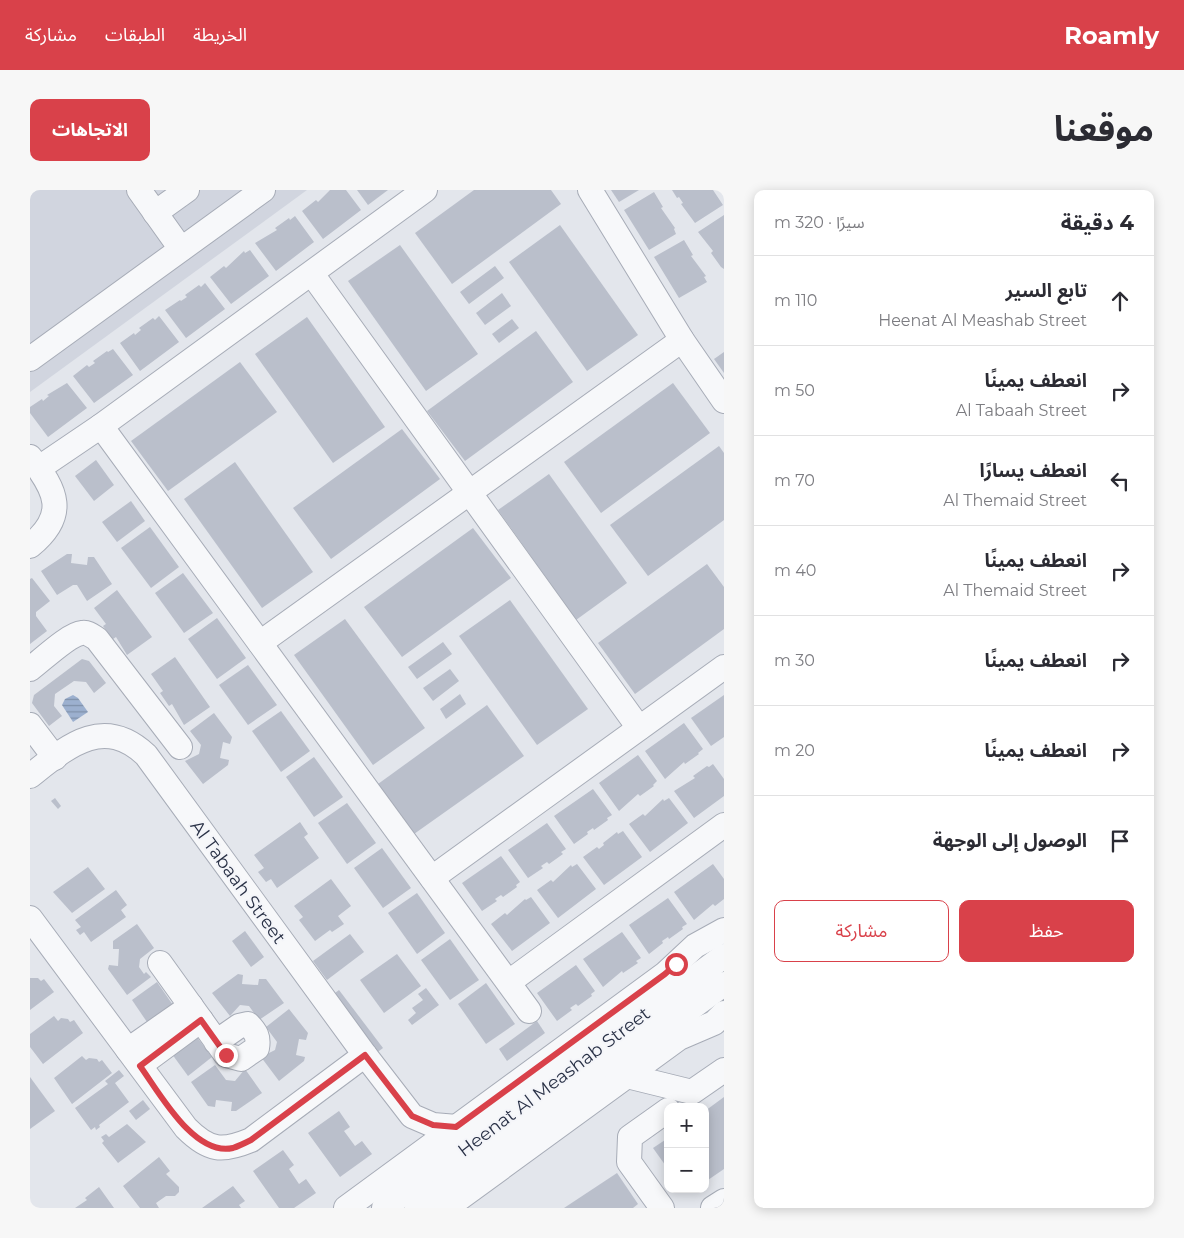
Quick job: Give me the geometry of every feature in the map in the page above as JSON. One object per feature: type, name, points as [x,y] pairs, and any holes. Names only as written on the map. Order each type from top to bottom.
[{"type":"street","points":[[139,190],[181,249]]},
{"type":"street","points":[[155,213],[187,190]]},
{"type":"street","points":[[30,359],[263,190]]},
{"type":"street","points":[[30,546],[51,526],[56,508],[50,489],[35,462],[101,426],[425,190]]},
{"type":"street","points":[[590,190],[682,340],[724,401]]},
{"type":"street","points":[[312,274],[640,728]]},
{"type":"street","points":[[260,643],[682,340]]},
{"type":"street","points":[[101,426],[529,1011]]},
{"type":"street","points":[[30,669],[73,636],[85,632],[89,634],[97,639],[180,747]]},
{"type":"street","points":[[432,878],[724,668]]},
{"type":"street","points":[[30,724],[55,758]]},
{"type":"street","name":"Al Tabaah Street","points":[[32,771],[83,740],[100,735],[117,736],[132,742],[412,1116]]},
{"type":"street","points":[[509,982],[724,825]]},
{"type":"street","points":[[30,918],[186,1128],[198,1140],[214,1147],[232,1148],[251,1140],[365,1055]]},
{"type":"street","name":"Heenat Al Meashab Street","points":[[346,1208],[665,974],[695,946],[724,930]]},
{"type":"street","name":"Heenat Al Meashab Street","points":[[384,1208],[724,956]]},
{"type":"street","points":[[160,963],[216,1042]]},
{"type":"street","name":"Heenat Al Meashab Street","points":[[417,1208],[724,984]]},
{"type":"street","points":[[134,1058],[196,1013]]},
{"type":"street","name":"Heenat Al Meashab Street","points":[[446,1208],[679,1038],[714,1024],[724,1013]]},
{"type":"street","points":[[677,1103],[724,1070]]},
{"type":"street","points":[[627,1076],[692,1092]]},
{"type":"street","points":[[662,1208],[628,1162],[630,1137],[664,1113]]},
{"type":"street","points":[[412,1116],[433,1125],[456,1127]]},
{"type":"street","points":[[411,1160],[415,1138],[412,1116]]},
{"type":"street","points":[[714,1208],[724,1201]]},
{"type":"shaded area","points":[[30,190],[307,190],[30,392]]},
{"type":"water","points":[[73,695],[78,698],[88,712],[73,722],[62,705],[65,699]]},
{"type":"building","points":[[330,190],[346,190],[361,210],[323,239],[302,211],[316,200],[318,202]]},
{"type":"building","points":[[357,190],[388,190],[368,205]]},
{"type":"building","points":[[474,190],[551,190],[561,204],[452,284],[415,233]]},
{"type":"building","points":[[611,190],[639,190],[619,202]]},
{"type":"building","points":[[672,190],[713,190],[723,205],[695,223],[681,204],[683,203],[679,197],[677,198]]},
{"type":"building","points":[[654,192],[663,207],[661,208],[675,228],[676,234],[649,250],[624,210]]},
{"type":"building","points":[[724,215],[724,269],[698,232]]},
{"type":"building","points":[[295,216],[314,242],[276,271],[255,243],[277,230],[275,228],[289,218],[290,220]]},
{"type":"building","points":[[560,225],[638,335],[587,371],[509,262]]},
{"type":"building","points":[[684,240],[693,255],[691,256],[706,276],[704,277],[707,282],[679,298],[654,257]]},
{"type":"building","points":[[400,245],[478,354],[426,391],[348,281]]},
{"type":"building","points":[[250,250],[269,276],[231,304],[210,277],[224,266],[226,268],[244,251],[245,253]]},
{"type":"building","points":[[495,266],[504,278],[469,304],[460,292]]},
{"type":"building","points":[[205,283],[225,309],[186,338],[165,310],[187,297],[185,295],[199,285],[201,287]]},
{"type":"building","points":[[502,293],[511,306],[485,325],[476,313]]},
{"type":"building","points":[[159,316],[179,342],[140,371],[120,343],[134,333],[135,335],[141,330],[139,328]]},
{"type":"building","points":[[307,317],[385,427],[333,463],[255,354]]},
{"type":"building","points":[[512,319],[519,328],[499,343],[492,334]]},
{"type":"building","points":[[536,331],[573,382],[465,461],[427,411]]},
{"type":"building","points":[[113,349],[133,375],[94,403],[73,376],[87,365],[89,367],[95,363],[93,361],[107,351]]},
{"type":"building","points":[[724,352],[724,373],[714,359]]},
{"type":"building","points":[[240,362],[277,412],[168,491],[131,441]]},
{"type":"building","points":[[67,383],[87,408],[48,437],[30,413],[30,407],[42,399],[43,401],[49,396],[47,395]]},
{"type":"building","points":[[673,383],[710,433],[601,513],[564,462]]},
{"type":"building","points":[[402,429],[440,479],[331,559],[293,508]]},
{"type":"building","points":[[719,446],[724,453],[724,520],[648,576],[610,525]]},
{"type":"building","points":[[96,460],[114,485],[94,501],[75,476]]},
{"type":"building","points":[[235,462],[313,572],[262,608],[184,499]]},
{"type":"building","points":[[549,474],[627,583],[576,620],[498,510]]},
{"type":"building","points":[[131,501],[145,521],[117,542],[102,522]]},
{"type":"building","points":[[150,527],[179,567],[151,588],[121,548]]},
{"type":"building","points":[[473,528],[511,578],[402,657],[364,607]]},
{"type":"building","points":[[67,554],[72,554],[71,563],[87,565],[88,557],[94,557],[112,584],[87,601],[77,585],[73,585],[57,595],[41,571]]},
{"type":"building","points":[[707,564],[724,587],[724,629],[635,694],[598,643]]},
{"type":"building","points":[[183,573],[213,613],[184,633],[155,593]]},
{"type":"building","points":[[32,578],[50,601],[36,612],[36,616],[47,631],[30,644],[30,579]]},
{"type":"building","points":[[117,590],[152,637],[127,655],[116,637],[113,639],[103,626],[106,624],[94,608]]},
{"type":"building","points":[[510,600],[588,709],[537,745],[459,636]]},
{"type":"building","points":[[217,618],[246,658],[217,679],[188,639]]},
{"type":"building","points":[[345,619],[425,728],[373,765],[294,655]]},
{"type":"building","points":[[443,642],[452,654],[417,679],[408,667]]},
{"type":"building","points":[[175,657],[210,707],[184,725],[172,704],[169,706],[160,693],[163,691],[151,674]]},
{"type":"building","points":[[82,659],[89,661],[106,683],[94,693],[86,682],[74,681],[55,694],[54,706],[62,716],[49,726],[32,703],[34,695]]},
{"type":"building","points":[[248,665],[277,705],[248,725],[219,685]]},
{"type":"building","points":[[450,669],[459,681],[433,701],[423,688]]},
{"type":"building","points":[[460,694],[466,704],[446,719],[440,709]]},
{"type":"building","points":[[724,695],[724,737],[711,746],[691,718]]},
{"type":"building","points":[[487,705],[524,756],[414,834],[378,784]]},
{"type":"building","points":[[281,711],[310,751],[281,772],[252,731]]},
{"type":"building","points":[[214,713],[232,737],[230,744],[223,742],[220,758],[229,760],[228,765],[203,784],[185,761],[199,754],[201,745],[190,731]]},
{"type":"building","points":[[684,723],[703,749],[685,764],[684,762],[665,779],[645,751]]},
{"type":"building","points":[[638,755],[657,781],[654,786],[640,796],[638,794],[619,811],[599,783]]},
{"type":"building","points":[[314,757],[343,797],[314,817],[286,777]]},
{"type":"building","points":[[713,764],[724,779],[724,796],[694,818],[674,791],[695,778],[693,776],[707,766],[709,767]]},
{"type":"building","points":[[593,789],[612,815],[594,830],[593,828],[587,832],[588,834],[574,844],[554,816]]},
{"type":"building","points":[[55,798],[61,806],[58,809],[51,801]]},
{"type":"building","points":[[669,798],[688,823],[650,852],[629,824],[643,814],[645,816],[663,799],[664,801]]},
{"type":"building","points":[[347,803],[376,843],[347,864],[318,823]]},
{"type":"building","points":[[300,822],[308,834],[304,837],[319,858],[277,888],[271,879],[266,882],[258,872],[264,868],[254,855]]},
{"type":"building","points":[[547,823],[566,849],[561,852],[563,854],[549,864],[547,862],[541,866],[543,868],[528,878],[508,850]]},
{"type":"building","points":[[623,831],[642,857],[604,885],[583,857],[597,847],[599,849],[604,845],[603,843],[617,832],[618,834]]},
{"type":"building","points":[[382,848],[411,888],[383,908],[354,868]]},
{"type":"building","points":[[501,856],[520,882],[516,885],[517,887],[503,897],[501,895],[495,899],[497,901],[482,911],[462,883]]},
{"type":"building","points":[[577,864],[596,889],[558,918],[537,890],[551,880],[553,882],[571,865],[572,867]]},
{"type":"building","points":[[713,864],[724,879],[724,899],[715,906],[713,904],[694,920],[674,892]]},
{"type":"building","points":[[88,867],[105,889],[72,913],[53,892]]},
{"type":"building","points":[[331,879],[351,906],[338,916],[344,924],[332,932],[330,930],[315,941],[299,920],[303,917],[294,906]]},
{"type":"building","points":[[116,890],[127,905],[121,910],[126,917],[91,942],[84,932],[80,935],[76,930],[81,927],[75,920]]},
{"type":"building","points":[[417,893],[445,933],[417,954],[388,913]]},
{"type":"building","points":[[531,897],[550,923],[512,951],[491,924],[505,913],[507,915],[525,899]]},
{"type":"building","points":[[668,898],[687,924],[669,939],[668,937],[662,941],[663,943],[649,954],[629,925]]},
{"type":"building","points":[[137,924],[154,948],[140,959],[139,967],[144,974],[146,972],[151,977],[127,995],[108,969],[109,965],[118,966],[119,949],[113,949],[113,941]]},
{"type":"building","points":[[245,931],[264,957],[251,967],[232,941]]},
{"type":"building","points":[[622,932],[641,958],[636,961],[638,963],[623,973],[622,971],[603,987],[583,959]]},
{"type":"building","points":[[350,934],[364,952],[327,980],[313,961]]},
{"type":"building","points":[[450,939],[479,980],[450,1000],[421,960]]},
{"type":"building","points":[[397,954],[421,986],[384,1013],[360,980]]},
{"type":"building","points":[[576,965],[595,991],[591,994],[592,996],[578,1006],[576,1004],[570,1008],[572,1010],[557,1021],[537,993]]},
{"type":"building","points":[[238,974],[243,975],[242,984],[258,985],[259,979],[266,979],[284,1003],[259,1020],[249,1006],[240,1005],[230,1016],[212,993]]},
{"type":"building","points":[[30,978],[38,978],[41,981],[44,979],[54,992],[30,1010]]},
{"type":"building","points":[[157,982],[175,1008],[149,1025],[132,1000]]},
{"type":"building","points":[[486,983],[515,1024],[486,1044],[458,1004]]},
{"type":"building","points":[[426,988],[439,1005],[412,1025],[408,1020],[416,1013],[412,1008],[423,1000],[418,994]]},
{"type":"building","points":[[339,990],[383,1048],[375,1054],[331,996]]},
{"type":"building","points":[[289,1009],[308,1033],[306,1040],[299,1039],[296,1055],[305,1057],[304,1061],[279,1081],[261,1057],[275,1050],[277,1042],[266,1027]]},
{"type":"building","points":[[54,1016],[58,1021],[61,1018],[68,1019],[70,1022],[74,1020],[83,1033],[43,1064],[30,1047],[30,1034]]},
{"type":"building","points":[[537,1021],[545,1033],[507,1061],[499,1049]]},
{"type":"building","points":[[193,1032],[212,1057],[188,1076],[169,1050]]},
{"type":"building","points":[[82,1056],[86,1060],[89,1058],[97,1059],[99,1062],[102,1060],[112,1073],[72,1104],[54,1078]]},
{"type":"building","points":[[215,1065],[226,1080],[235,1081],[245,1069],[262,1093],[236,1111],[231,1111],[232,1102],[216,1100],[215,1107],[208,1106],[191,1082]]},
{"type":"building","points":[[119,1070],[124,1076],[115,1083],[129,1102],[99,1125],[100,1127],[96,1130],[95,1127],[91,1130],[75,1108],[108,1084],[105,1081]]},
{"type":"building","points":[[30,1077],[55,1111],[30,1129]]},
{"type":"building","points":[[724,1097],[724,1169],[709,1179],[709,1148],[709,1108]]},
{"type":"building","points":[[143,1100],[150,1109],[136,1120],[129,1111]]},
{"type":"building","points":[[339,1111],[350,1127],[344,1131],[355,1146],[362,1141],[372,1154],[340,1177],[308,1133]]},
{"type":"building","points":[[127,1124],[146,1142],[118,1163],[102,1143],[104,1141],[101,1137],[106,1134],[109,1137]]},
{"type":"building","points":[[664,1141],[664,1163],[653,1148]]},
{"type":"building","points":[[283,1150],[294,1165],[289,1169],[299,1184],[306,1179],[316,1193],[294,1208],[279,1208],[253,1171]]},
{"type":"building","points":[[159,1157],[170,1171],[166,1174],[179,1187],[179,1192],[175,1196],[166,1196],[156,1203],[159,1208],[140,1208],[123,1186]]},
{"type":"building","points":[[617,1173],[638,1204],[633,1208],[564,1208]]},
{"type":"building","points":[[233,1186],[245,1201],[239,1205],[241,1208],[202,1208]]},
{"type":"building","points":[[99,1187],[114,1208],[75,1208],[87,1200],[85,1198]]},
{"type":"route","points":[[226,1055],[201,1020],[140,1066],[186,1128],[198,1140],[214,1147],[232,1148],[251,1140],[365,1055],[412,1116],[433,1125],[456,1127],[676,964]]}]
